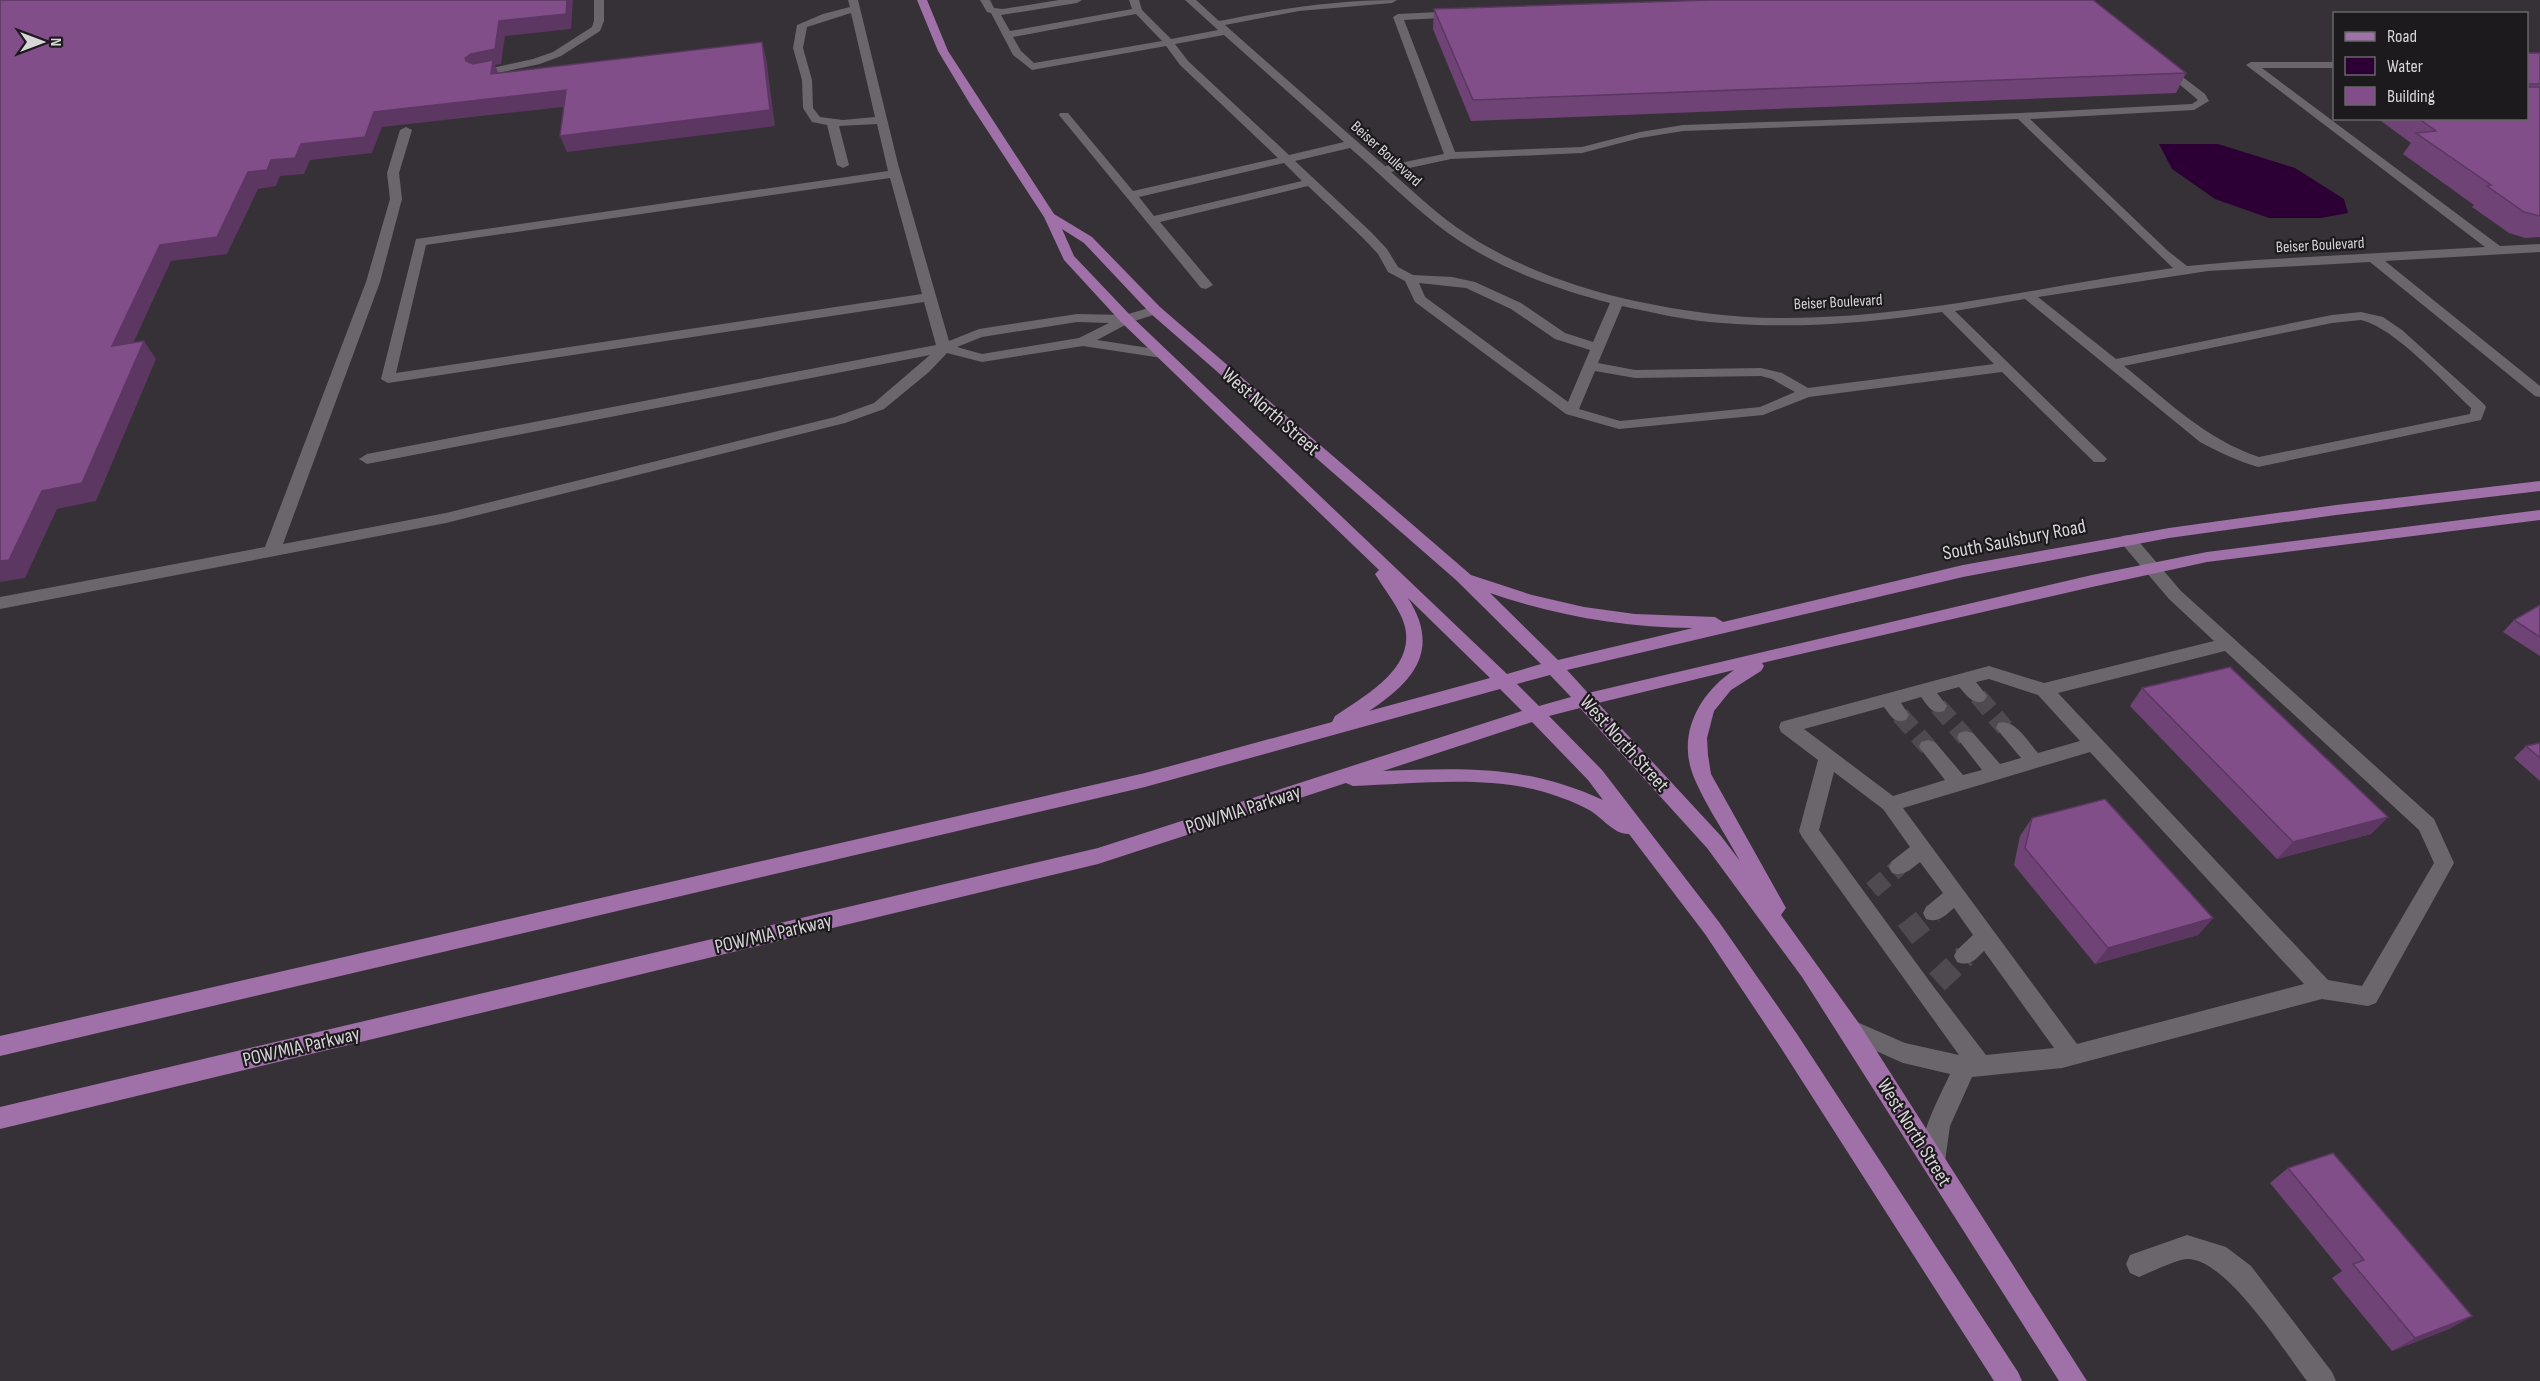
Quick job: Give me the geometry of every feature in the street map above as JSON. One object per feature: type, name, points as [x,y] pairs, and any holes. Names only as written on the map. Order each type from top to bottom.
[{"type":"main road","name":"West North Street","points":[[922,0],[944,51],[975,104],[1050,217],[1068,257],[1126,319],[1537,713],[1595,775],[1712,928],[2008,1381]]},
{"type":"main road","name":"West North Street","points":[[1050,217],[1088,240],[1155,310],[1462,576],[1555,667],[1714,842],[1810,970],[1850,1029],[2074,1381]]},
{"type":"main road","name":"South Saulsbury Road","points":[[1504,681],[1963,571],[2128,540],[2336,510],[2540,486]]},
{"type":"main road","points":[[1537,713],[1776,655],[2207,557],[2540,515]]},
{"type":"main road","points":[[1328,730],[1395,681],[1406,667],[1414,650],[1414,628],[1409,617],[1367,550]]},
{"type":"main road","points":[[1462,576],[1513,596],[1594,615],[1624,619],[1735,624]]},
{"type":"main road","points":[[1776,655],[1739,674],[1712,698],[1702,711],[1697,735],[1697,753],[1702,774],[1810,970]]},
{"type":"main road","points":[[0,1046],[1145,780],[1504,681]]},
{"type":"main road","name":"POW/MIA Parkway","points":[[0,1118],[1098,856],[1537,713]]},
{"type":"main road","points":[[1334,779],[1487,776],[1536,782],[1565,790],[1616,817],[1657,856]]},
{"type":"street","points":[[479,74],[537,62],[557,54],[596,29],[599,21],[599,0]]},
{"type":"street","points":[[985,0],[990,10],[995,12],[1077,0]]},
{"type":"street","name":"Beiser Boulevard","points":[[1190,0],[1441,222],[1468,243],[1511,265],[1556,283],[1617,302],[1720,319],[1837,320],[2028,295],[2184,270],[2373,258],[2540,393]]},
{"type":"street","points":[[995,12],[1017,53],[1032,67],[1168,43],[1299,8],[1393,0],[1451,156]]},
{"type":"street","points":[[882,120],[832,122],[816,120],[808,108],[807,80],[798,48],[802,25],[854,4],[882,120],[895,174],[944,348]]},
{"type":"street","points":[[1007,35],[1136,6],[1159,30],[1184,63],[1367,235],[1383,252],[1393,269],[1410,279],[1452,281],[1470,285],[1516,306],[1560,336],[1599,348]]},
{"type":"street","points":[[1398,17],[1471,13]]},
{"type":"street","points":[[1382,170],[1451,156],[1582,150],[1640,135],[1683,128],[2021,116],[2201,105],[2204,101],[2201,96],[2154,58]]},
{"type":"street","points":[[2333,65],[2251,65],[2497,250]]},
{"type":"street","points":[[1064,115],[1206,285]]},
{"type":"street","points":[[2021,116],[2164,254],[2184,270]]},
{"type":"street","points":[[832,122],[843,165]]},
{"type":"street","points":[[272,551],[373,282],[396,199],[393,173],[406,130]]},
{"type":"street","points":[[1130,195],[1352,144]]},
{"type":"street","points":[[895,174],[420,242],[388,379],[929,297]]},
{"type":"street","points":[[1152,220],[1311,182]]},
{"type":"street","points":[[2373,258],[2540,248]]},
{"type":"street","points":[[1410,279],[1420,299],[1572,411],[1618,425],[1763,411],[1806,393],[2004,367]]},
{"type":"street","points":[[2028,295],[2205,439],[2229,452],[2258,462],[2476,417],[2479,407],[2397,333],[2378,320],[2361,316],[2331,319],[2113,364]]},
{"type":"street","points":[[1572,411],[1617,302]]},
{"type":"street","points":[[1944,307],[2099,459]]},
{"type":"street","points":[[1083,342],[1126,319],[1155,310]]},
{"type":"street","points":[[367,459],[944,348],[979,333],[1077,318],[1126,319]]},
{"type":"street","points":[[944,348],[982,358],[1083,342],[1162,354]]},
{"type":"street","points":[[0,603],[446,518],[840,420],[879,406],[924,369],[944,348]]},
{"type":"street","points":[[1591,366],[1635,374],[1761,372],[1777,376],[1806,393]]},
{"type":"street","points":[[1850,1029],[1903,1053],[1972,1066],[2072,1055],[2322,989],[2368,996],[2444,863],[2427,825],[2175,595],[2128,540]]},
{"type":"street","points":[[2044,690],[2228,644]]},
{"type":"street","points":[[2072,1055],[1890,804],[1788,727],[1894,708],[1926,690],[1989,672],[2044,690],[2322,989]]},
{"type":"street","points":[[1963,680],[1978,696]]},
{"type":"street","points":[[1926,690],[1938,706]]},
{"type":"street","points":[[2005,728],[2034,761]]},
{"type":"street","points":[[1966,738],[1995,772]]},
{"type":"street","points":[[1890,804],[2094,744]]},
{"type":"street","points":[[1928,747],[1958,783]]},
{"type":"street","points":[[1828,757],[1809,831],[1865,896],[1931,987],[1972,1066]]},
{"type":"street","points":[[1899,867],[1922,849]]},
{"type":"street","points":[[1933,913],[1956,895]]},
{"type":"street","points":[[1965,956],[1986,936]]},
{"type":"street","points":[[1933,1161],[1938,1126],[1972,1066]]},
{"type":"street","points":[[2139,1263],[2187,1247],[2217,1256],[2242,1275],[2323,1381]]},
{"type":"water","points":[[2159,144],[2218,144],[2295,168],[2344,199],[2348,213],[2321,218],[2269,218],[2215,199],[2172,169]]},
{"type":"building","points":[[0,0],[567,0],[566,14],[499,21],[495,49],[471,54],[465,58],[466,61],[473,64],[493,60],[491,74],[762,42],[770,110],[560,136],[566,90],[374,112],[365,137],[301,144],[295,158],[271,160],[267,170],[248,172],[217,237],[160,245],[112,346],[144,341],[82,483],[42,491],[9,560],[0,561]]},
{"type":"building","points":[[1709,0],[2093,0],[2186,73],[1473,100],[1434,9]]},
{"type":"building","points":[[2528,53],[2540,53],[2540,84],[2528,84]]},
{"type":"building","points":[[2528,87],[2540,87],[2540,216],[2524,212],[2487,186],[2491,185],[2416,133],[2436,131],[2421,120],[2528,120]]},
{"type":"building","points":[[2540,605],[2540,637],[2514,620]]},
{"type":"building","points":[[2230,667],[2388,817],[2293,842],[2142,688]]},
{"type":"building","points":[[2540,743],[2540,758],[2526,746]]},
{"type":"building","points":[[2105,799],[2213,918],[2108,948],[2025,848],[2032,818]]},
{"type":"building","points":[[2333,1153],[2472,1316],[2415,1338],[2353,1264],[2364,1260],[2288,1168]]},
{"type":"tunnel","points":[[1978,696],[2005,728]]},
{"type":"tunnel","points":[[1938,706],[1966,738]]},
{"type":"tunnel","points":[[1900,715],[1928,747]]},
{"type":"tunnel","points":[[1872,890],[1899,867]]},
{"type":"tunnel","points":[[1905,935],[1933,913]]},
{"type":"tunnel","points":[[1937,982],[1965,956]]}]
